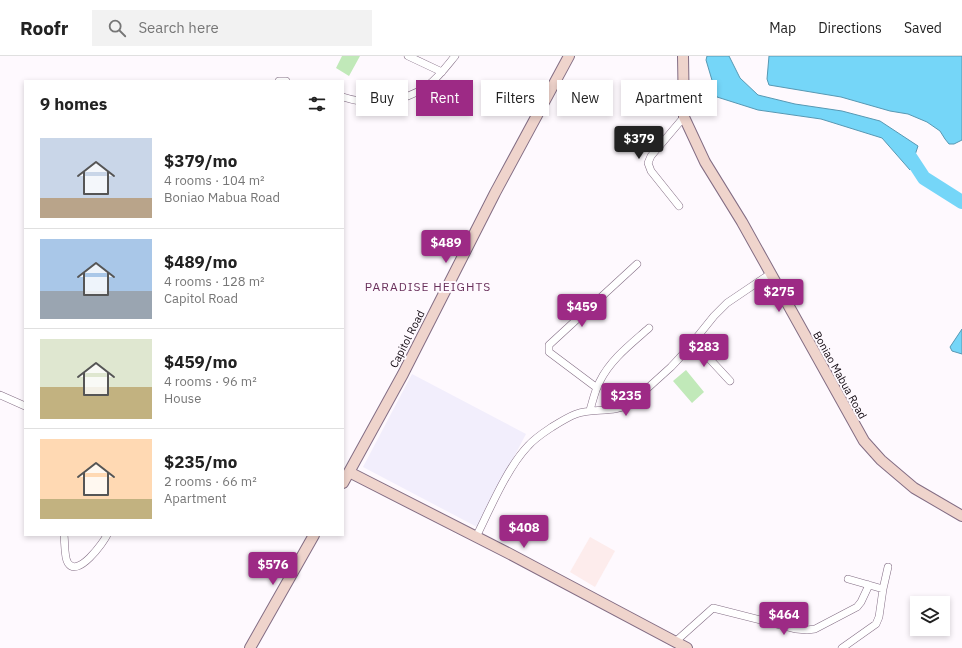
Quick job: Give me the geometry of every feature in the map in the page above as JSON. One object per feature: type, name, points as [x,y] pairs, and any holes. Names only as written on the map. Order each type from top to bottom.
[{"type":"main road","name":"Capitol Road","points":[[344,481],[403,374],[484,214],[569,56]]},
{"type":"main road","name":"Boniao Mabua Road","points":[[683,56],[684,117],[705,162],[742,222],[864,442],[881,460],[914,488],[962,516]]},
{"type":"main road","points":[[349,472],[687,648]]},
{"type":"main road","points":[[250,648],[313,536]]},
{"type":"street","points":[[408,56],[442,72]]},
{"type":"street","points":[[344,97],[368,102],[398,100],[426,87],[442,72],[454,56]]},
{"type":"street","points":[[679,206],[651,171],[648,163],[684,117]]},
{"type":"street","points":[[597,388],[549,352],[549,345],[637,264]]},
{"type":"street","points":[[476,537],[514,463],[527,446],[539,435],[575,414],[590,410],[623,408],[630,404],[671,367],[714,316],[727,303],[770,274]]},
{"type":"street","points":[[590,410],[597,388],[604,373],[612,363],[649,328]]},
{"type":"street","points":[[693,341],[730,381]]},
{"type":"street","points":[[0,395],[24,406]]},
{"type":"street","points":[[64,536],[66,559],[68,564],[71,566],[79,565],[93,555],[106,536]]},
{"type":"street","points":[[842,648],[876,624],[879,617],[888,567]]},
{"type":"street","points":[[848,579],[883,589]]},
{"type":"street","points":[[675,642],[713,608],[796,629],[815,629],[857,607],[869,585]]},
{"type":"shaded area","points":[[412,374],[526,434],[477,527],[363,467]]},
{"type":"shaded area","points":[[590,537],[615,551],[595,587],[570,572]]},
{"type":"green space","points":[[342,56],[360,56],[349,76],[336,68]]},
{"type":"green space","points":[[686,370],[704,392],[692,403],[673,381]]},
{"type":"water","points":[[707,56],[729,56],[740,78],[758,95],[795,104],[842,111],[880,121],[918,146],[910,170],[882,138],[821,119],[758,110],[717,97],[717,80],[712,80],[706,60]]},
{"type":"water","points":[[769,56],[962,56],[962,140],[954,144],[949,144],[940,131],[927,122],[908,114],[890,111],[841,97],[769,85],[767,79]]},
{"type":"water","points":[[962,329],[962,354],[952,351],[950,347]]},
{"type":"waterway","points":[[903,146],[924,178],[962,202]]},
{"type":"district","name":"PARADISE HEIGHTS","points":[[428,286]]}]
